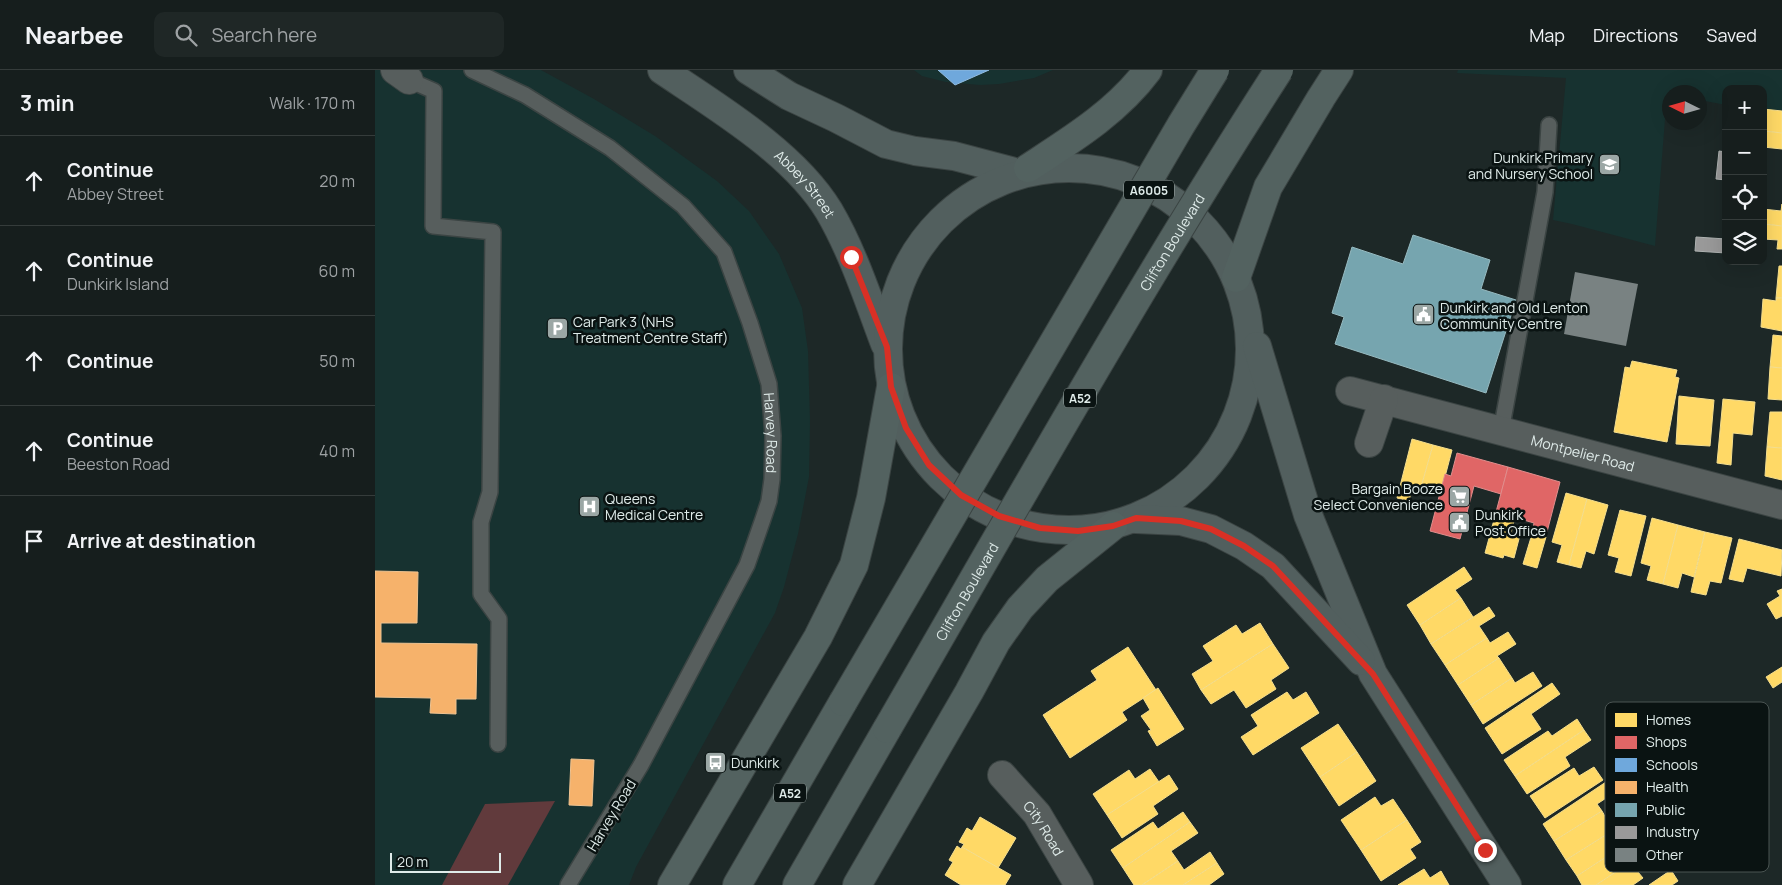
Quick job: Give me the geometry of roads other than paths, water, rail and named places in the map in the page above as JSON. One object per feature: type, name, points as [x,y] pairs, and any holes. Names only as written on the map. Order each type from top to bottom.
[{"type":"highway","points":[[1019,170],[1080,134],[1135,88],[1148,70]]},
{"type":"highway","name":"A52","points":[[737,885],[1181,125],[1215,70]]},
{"type":"highway","name":"Clifton Boulevard","points":[[797,885],[1141,292],[1223,157],[1279,70]]},
{"type":"highway","points":[[1236,278],[1268,187],[1339,70]]},
{"type":"highway","points":[[672,885],[818,637],[854,564],[871,498],[891,387]]},
{"type":"highway","points":[[857,885],[969,692],[995,642],[1020,608],[1047,579],[1125,522]]},
{"type":"main road","name":"Abbey Street","points":[[662,70],[716,106],[759,139],[784,159],[807,182],[828,210],[851,257],[887,347]]},
{"type":"main road","points":[[747,70],[789,96],[886,144],[1019,170]]},
{"type":"main road","name":"A6005","points":[[1373,674],[1273,566],[1244,546],[1211,529],[1181,521],[1125,522],[1078,531],[1040,528],[999,516],[961,495],[929,465],[906,428],[891,387],[887,347],[891,311],[903,274],[919,244],[942,216],[970,194],[1019,170],[1067,168],[1109,177],[1149,190],[1182,212],[1213,243],[1236,278],[1246,300],[1251,325],[1308,515],[1373,674],[1507,885]]},
{"type":"main road","name":"A6005","points":[[1125,522],[1150,512],[1188,488],[1218,454],[1240,414],[1251,371],[1251,325]]},
{"type":"street","name":"Montpelier Road","points":[[1349,391],[1782,505]]},
{"type":"street","points":[[1369,443],[1384,400]]},
{"type":"street","name":"City Road","points":[[1003,775],[1037,814],[1079,885]]},
{"type":"lane","name":"Harvey Road","points":[[472,70],[525,95],[610,148],[683,206],[724,252],[750,323],[769,384],[773,436],[772,479],[766,510],[747,565],[641,765],[568,885]]},
{"type":"lane","points":[[402,75],[434,91],[433,226],[493,232],[490,492],[481,522],[481,594],[499,619],[498,744]]},
{"type":"lane","points":[[1501,431],[1545,192],[1549,125]]},
{"type":"place","name":"Dunkirk Primary and Nursery School","points":[[1609,165]]},
{"type":"place","name":"Dunkirk and Old Lenton Community Centre","points":[[1424,315]]},
{"type":"place","name":"Car Park 3 (NHS Treatment Centre Staff)","points":[[557,329]]},
{"type":"place","name":"Bargain Booze Select Convenience","points":[[1459,496]]},
{"type":"place","name":"Queens Medical Centre","points":[[589,506]]},
{"type":"place","name":"Dunkirk Post Office","points":[[1459,522]]},
{"type":"place","name":"Dunkirk","points":[[715,762]]}]
